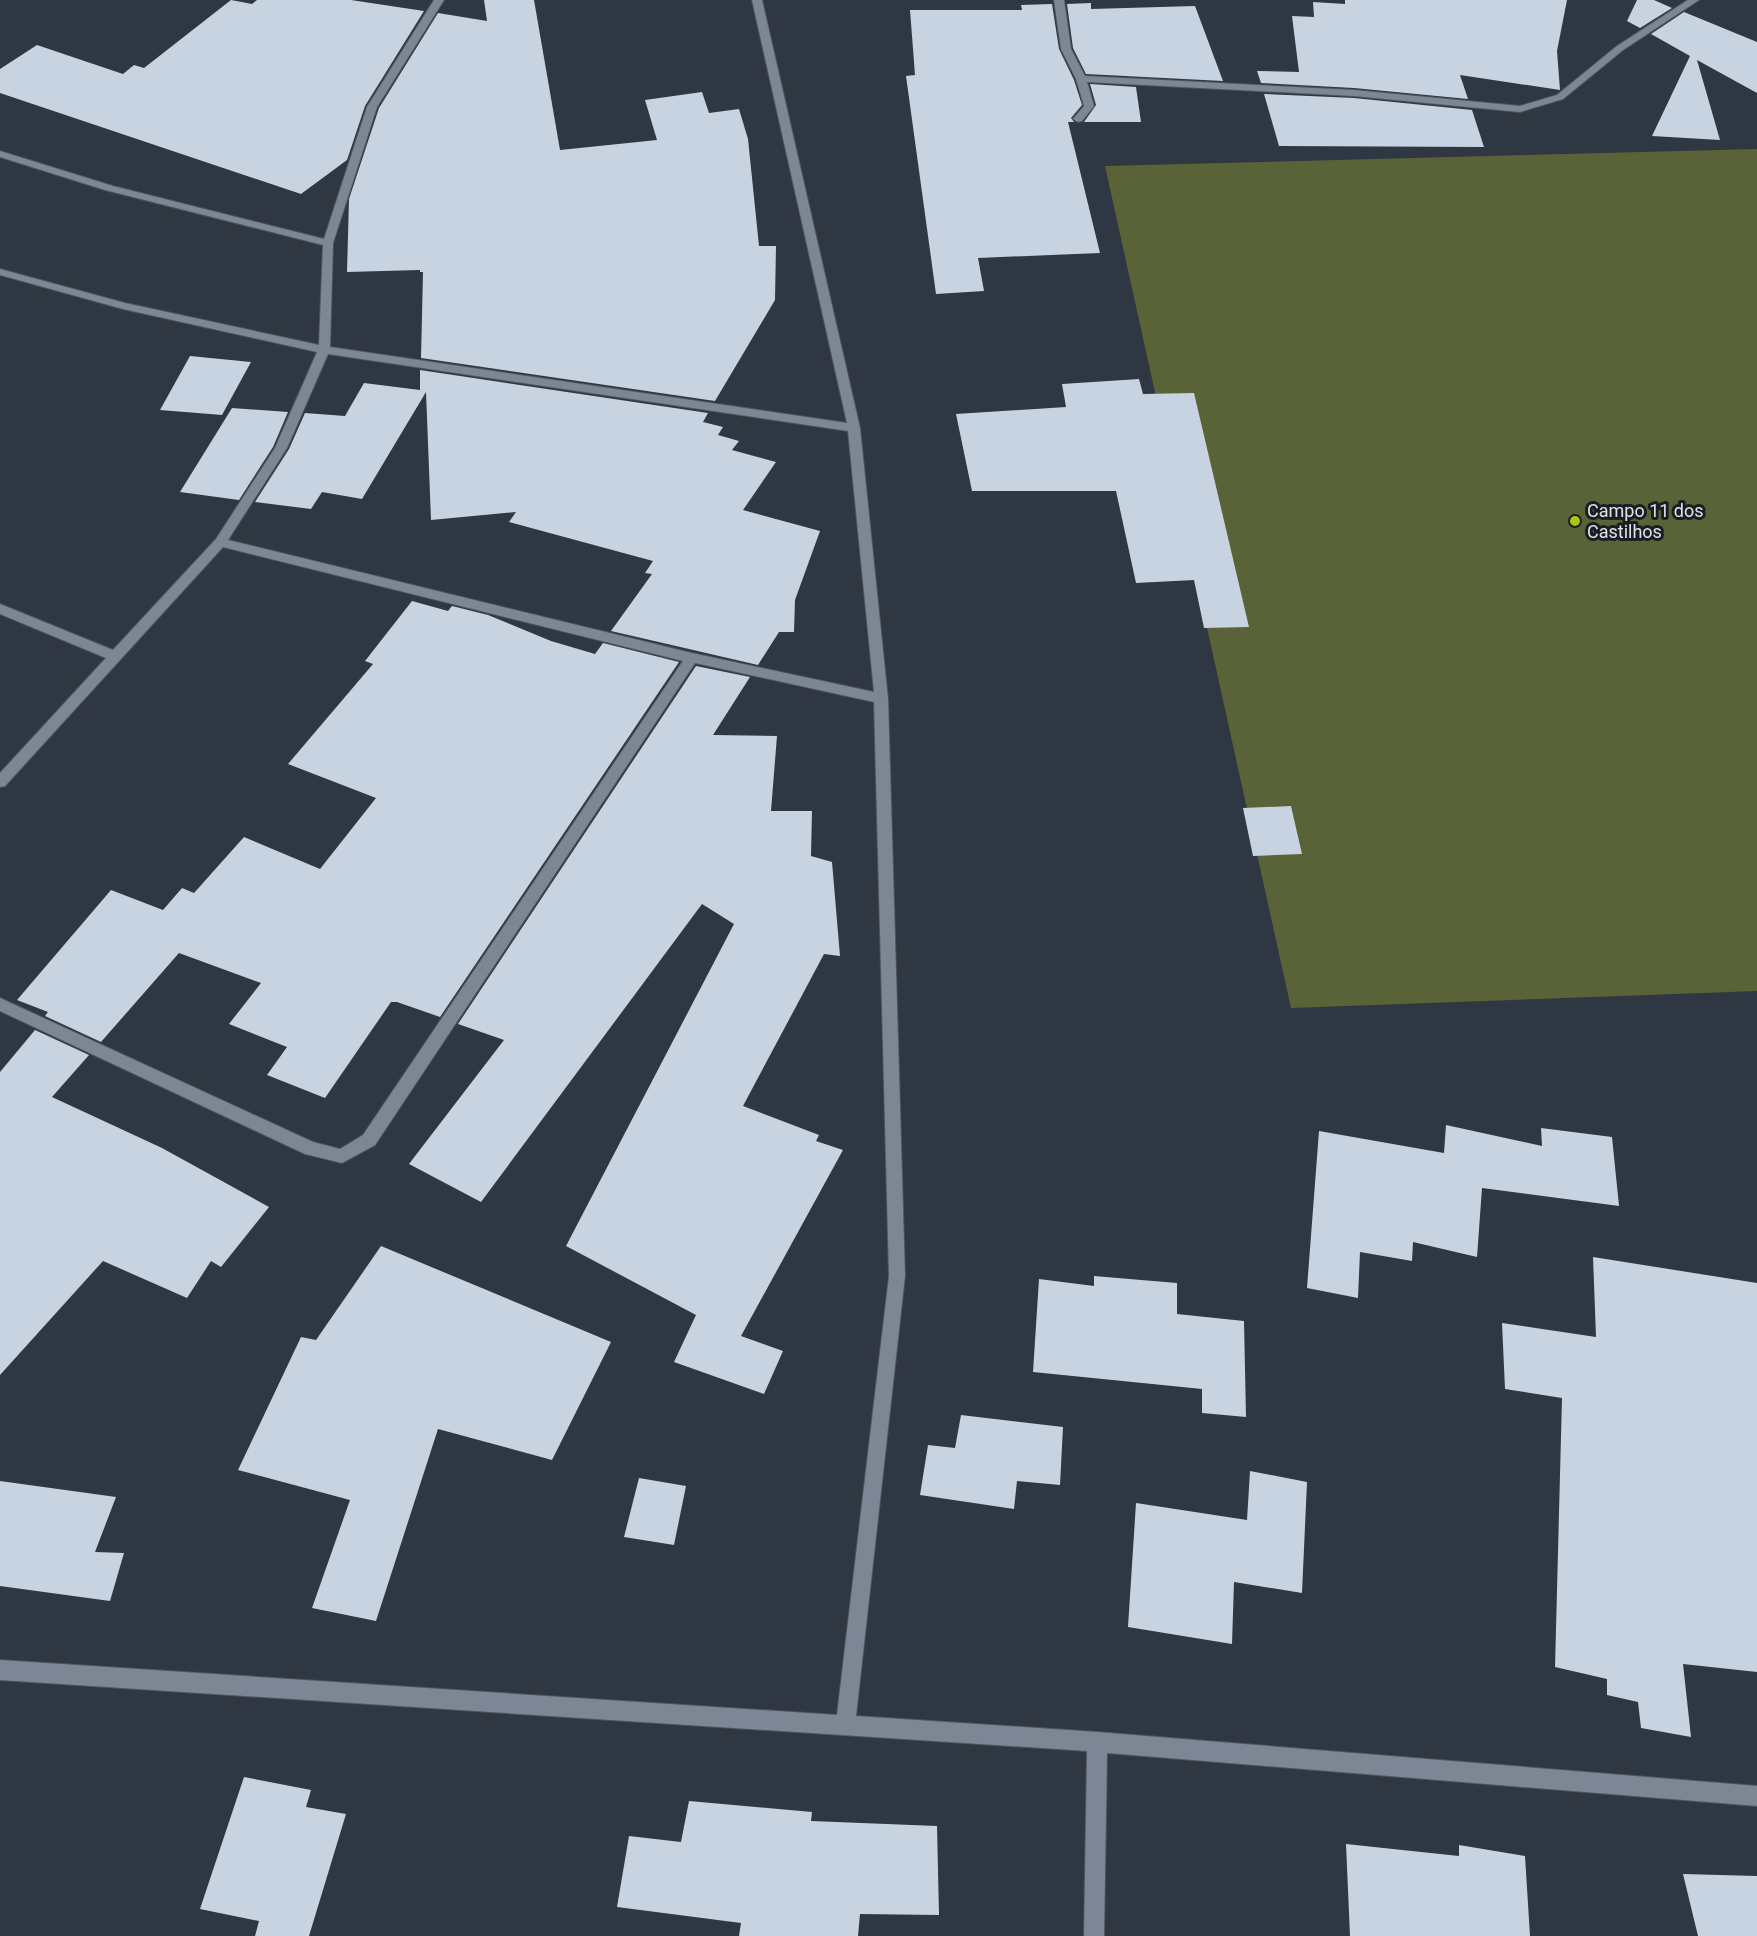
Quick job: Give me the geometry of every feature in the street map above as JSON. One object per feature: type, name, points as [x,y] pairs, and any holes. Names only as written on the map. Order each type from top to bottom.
[{"type":"street","points":[[0,782],[220,542],[281,448],[324,350],[328,243],[372,107],[439,0]]},
{"type":"street","points":[[757,0],[854,428],[881,699],[897,1276],[844,1727]]},
{"type":"street","points":[[1059,0],[1066,49],[1081,79],[1089,106],[1078,119]]},
{"type":"street","points":[[1081,79],[1354,93],[1520,109],[1560,97],[1620,48],[1694,0]]},
{"type":"street","points":[[0,154],[109,188],[328,243]]},
{"type":"street","points":[[0,272],[123,306],[324,350],[854,428]]},
{"type":"street","points":[[220,542],[692,658],[881,699]]},
{"type":"street","points":[[0,609],[116,657]]},
{"type":"street","points":[[0,1004],[311,1149],[342,1156],[369,1140],[692,658]]},
{"type":"street","points":[[0,1670],[1097,1742],[1757,1796]]},
{"type":"street","points":[[1094,1936],[1097,1742]]},
{"type":"green space","points":[[1757,149],[1757,991],[1291,1008],[1105,166]]},
{"type":"building","points":[[231,0],[252,4],[257,0],[351,0],[424,11],[365,106],[347,160],[301,194],[0,93],[0,69],[37,45],[123,74],[134,65],[144,68]]},
{"type":"building","points":[[484,0],[534,0],[560,150],[657,140],[645,100],[702,92],[709,113],[739,109],[748,139],[759,246],[776,246],[775,300],[715,401],[421,358],[423,272],[420,270],[347,272],[349,199],[379,108],[438,13],[487,21]]},
{"type":"building","points":[[1345,0],[1567,0],[1557,51],[1560,90],[1460,75],[1468,99],[1354,88],[1261,83],[1257,71],[1299,72],[1292,16],[1314,17],[1313,2],[1345,4]]},
{"type":"building","points":[[1637,0],[1654,0],[1672,8],[1640,28],[1627,21]]},
{"type":"building","points":[[1091,3],[1091,9],[1195,6],[1223,81],[1086,74],[1073,48],[1067,4]]},
{"type":"building","points":[[1052,4],[1059,49],[1074,80],[1082,105],[1071,118],[1074,122],[1068,122],[1100,253],[978,258],[984,291],[936,294],[906,76],[915,75],[910,10],[1022,10],[1021,5]]},
{"type":"building","points":[[1684,12],[1757,42],[1757,93],[1697,60],[1720,140],[1652,136],[1690,56],[1651,34]]},
{"type":"building","points":[[1090,84],[1136,87],[1141,122],[1084,122],[1096,105]]},
{"type":"building","points":[[1264,94],[1354,98],[1472,110],[1484,147],[1279,146]]},
{"type":"building","points":[[190,356],[251,362],[222,415],[160,410]]},
{"type":"building","points":[[420,370],[708,413],[703,422],[723,427],[718,435],[739,441],[732,450],[776,462],[743,510],[820,531],[795,600],[794,632],[779,632],[758,665],[611,631],[652,574],[645,573],[653,561],[509,522],[516,512],[431,520],[426,392],[362,499],[322,492],[311,509],[255,502],[289,449],[305,413],[345,416],[364,383],[420,390]]},
{"type":"building","points":[[1139,379],[1143,394],[1194,393],[1249,627],[1204,628],[1194,580],[1136,583],[1116,491],[972,491],[956,414],[1066,407],[1062,384]]},
{"type":"building","points":[[232,408],[288,412],[273,447],[239,500],[180,492]]},
{"type":"building","points":[[412,601],[448,611],[452,606],[488,615],[551,641],[595,654],[603,643],[679,662],[440,1017],[391,1002],[325,1098],[267,1075],[287,1047],[229,1024],[261,983],[179,953],[101,1042],[45,1016],[48,1012],[17,1000],[111,890],[163,910],[182,888],[194,893],[244,837],[320,869],[376,798],[288,764],[373,664],[365,661]]},
{"type":"building","points":[[696,666],[750,677],[713,735],[777,736],[771,811],[812,811],[811,856],[832,862],[840,956],[824,954],[743,1106],[819,1135],[816,1141],[843,1150],[741,1336],[783,1351],[764,1394],[674,1362],[696,1315],[566,1246],[734,924],[702,904],[481,1202],[409,1164],[504,1040],[458,1024]]},
{"type":"building","points":[[1291,806],[1302,854],[1253,856],[1243,808]]},
{"type":"building","points":[[35,1030],[89,1055],[52,1097],[162,1148],[269,1207],[221,1267],[211,1261],[187,1298],[103,1261],[0,1375],[0,1072]]},
{"type":"building","points":[[1446,1125],[1542,1146],[1541,1128],[1612,1137],[1619,1206],[1482,1188],[1477,1257],[1413,1242],[1412,1261],[1360,1252],[1358,1298],[1307,1288],[1319,1131],[1444,1153]]},
{"type":"building","points":[[381,1246],[611,1342],[552,1460],[438,1429],[376,1621],[312,1608],[350,1500],[238,1470],[301,1337],[316,1340]]},
{"type":"building","points":[[1593,1257],[1757,1283],[1757,1672],[1683,1664],[1691,1737],[1641,1728],[1638,1702],[1607,1695],[1607,1679],[1555,1667],[1562,1398],[1505,1389],[1502,1323],[1596,1337]]},
{"type":"building","points":[[1094,1276],[1177,1283],[1177,1314],[1244,1321],[1246,1417],[1202,1413],[1202,1389],[1033,1372],[1039,1279],[1094,1286]]},
{"type":"building","points":[[961,1415],[1063,1427],[1060,1485],[1017,1481],[1014,1509],[920,1495],[928,1445],[955,1448]]},
{"type":"building","points":[[1250,1471],[1307,1482],[1302,1593],[1234,1582],[1232,1644],[1128,1627],[1136,1503],[1247,1520]]},
{"type":"building","points":[[639,1478],[686,1486],[674,1545],[624,1537]]},
{"type":"building","points":[[0,1481],[116,1497],[95,1552],[124,1553],[110,1601],[0,1586]]},
{"type":"building","points":[[244,1777],[311,1790],[306,1807],[346,1814],[309,1936],[255,1936],[259,1921],[200,1909]]},
{"type":"building","points":[[689,1801],[812,1812],[811,1821],[937,1826],[939,1915],[860,1914],[858,1936],[739,1936],[741,1923],[617,1907],[629,1836],[681,1842]]},
{"type":"building","points":[[1346,1844],[1459,1856],[1459,1845],[1525,1856],[1530,1936],[1350,1936]]},
{"type":"building","points":[[1683,1874],[1757,1876],[1757,1936],[1698,1936]]},
{"type":"place","name":"Campo 11 dos Castilhos","points":[[1575,521]]}]
